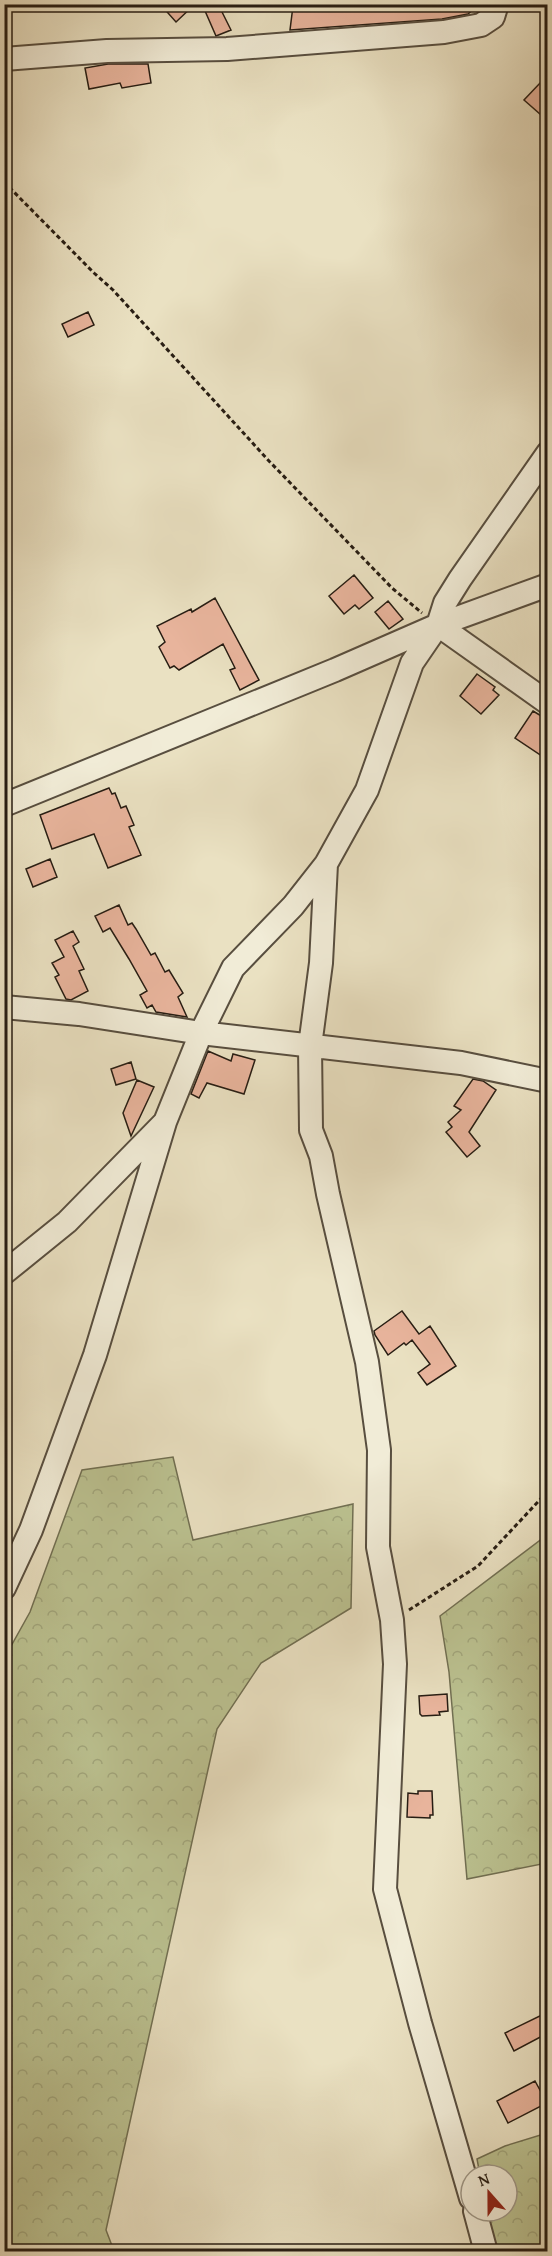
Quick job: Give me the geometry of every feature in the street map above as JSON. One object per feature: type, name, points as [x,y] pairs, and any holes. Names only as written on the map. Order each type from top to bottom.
[{"type":"street","points":[[4,59],[107,51],[226,49],[444,32],[481,25],[493,17],[497,4]]},
{"type":"street","points":[[4,1588],[31,1530],[95,1354],[165,1122],[201,1033],[233,968],[293,906],[326,864],[366,790],[412,663],[438,625],[445,603],[460,579],[548,453]]},
{"type":"street","points":[[4,805],[335,670],[438,625],[548,585]]},
{"type":"street","points":[[438,625],[548,703]]},
{"type":"street","points":[[326,864],[321,963],[310,1046],[311,1130],[321,1156],[367,1362],[380,1449],[378,1547],[392,1620],[395,1664],[385,1889],[420,2023],[461,2163]]},
{"type":"street","points":[[4,1007],[79,1014],[201,1033],[461,1063],[548,1081]]},
{"type":"street","points":[[4,1273],[67,1222],[165,1122]]},
{"type":"street","points":[[478,2223],[486,2252]]},
{"type":"path","points":[[4,182],[113,290],[269,461],[392,588],[438,625]]},
{"type":"path","points":[[392,1620],[478,1566],[548,1491]]},
{"type":"green space","points":[[173,1457],[193,1540],[353,1504],[351,1608],[261,1663],[217,1729],[106,2230],[114,2251],[5,2251],[5,1657],[30,1612],[82,1470]]},
{"type":"green space","points":[[547,1535],[547,1863],[467,1879],[449,1672],[440,1616]]},
{"type":"green space","points":[[547,2133],[547,2251],[495,2251],[489,2223],[519,2223],[519,2163],[478,2163],[477,2159],[505,2146]]},
{"type":"building","points":[[160,4],[195,4],[176,22]]},
{"type":"building","points":[[202,4],[218,4],[231,30],[216,36]]},
{"type":"building","points":[[301,4],[479,4],[468,14],[442,19],[290,30],[293,6],[301,7]]},
{"type":"building","points":[[108,64],[148,64],[151,83],[122,88],[120,83],[89,89],[85,68]]},
{"type":"building","points":[[541,82],[548,88],[548,121],[524,100]]},
{"type":"building","points":[[88,312],[94,325],[68,337],[62,324]]},
{"type":"building","points":[[354,575],[373,598],[359,609],[355,605],[344,614],[329,596]]},
{"type":"building","points":[[215,598],[259,680],[240,690],[230,670],[235,668],[223,644],[179,670],[174,666],[170,668],[159,647],[165,642],[157,626],[191,609],[192,612]]},
{"type":"building","points":[[388,601],[403,619],[389,629],[375,612]]},
{"type":"building","points":[[477,674],[495,687],[493,690],[499,695],[481,714],[460,696]]},
{"type":"building","points":[[533,711],[548,720],[548,760],[515,738]]},
{"type":"building","points":[[109,788],[112,794],[115,793],[121,808],[126,806],[134,825],[129,827],[141,855],[108,868],[94,834],[52,849],[40,815]]},
{"type":"building","points":[[50,859],[57,877],[33,887],[26,869]]},
{"type":"building","points":[[119,905],[128,925],[132,923],[151,955],[155,953],[165,972],[169,970],[183,993],[178,997],[187,1017],[156,1012],[152,1005],[147,1008],[140,995],[147,991],[129,959],[110,928],[103,932],[95,916]]},
{"type":"building","points":[[73,931],[79,942],[73,946],[84,969],[79,971],[88,991],[71,1000],[66,999],[55,977],[59,975],[52,963],[64,957],[55,940]]},
{"type":"building","points":[[208,1051],[231,1061],[233,1054],[255,1060],[244,1094],[207,1083],[199,1098],[191,1094]]},
{"type":"building","points":[[131,1062],[136,1079],[116,1085],[111,1069]]},
{"type":"building","points":[[473,1079],[483,1081],[496,1090],[469,1132],[480,1146],[467,1157],[446,1132],[452,1127],[448,1122],[461,1110],[454,1106]]},
{"type":"building","points":[[137,1080],[154,1087],[131,1136],[123,1113]]},
{"type":"building","points":[[402,1311],[419,1334],[430,1326],[456,1366],[427,1385],[418,1373],[430,1364],[412,1340],[388,1355],[375,1335],[374,1331]]},
{"type":"building","points":[[447,1694],[448,1711],[439,1712],[440,1715],[422,1716],[420,1714],[419,1696]]},
{"type":"building","points":[[418,1791],[432,1791],[433,1815],[430,1815],[430,1818],[407,1817],[408,1793],[418,1794]]},
{"type":"building","points":[[548,2012],[548,2033],[514,2051],[505,2033]]},
{"type":"building","points":[[535,2081],[547,2103],[508,2123],[497,2101]]}]
